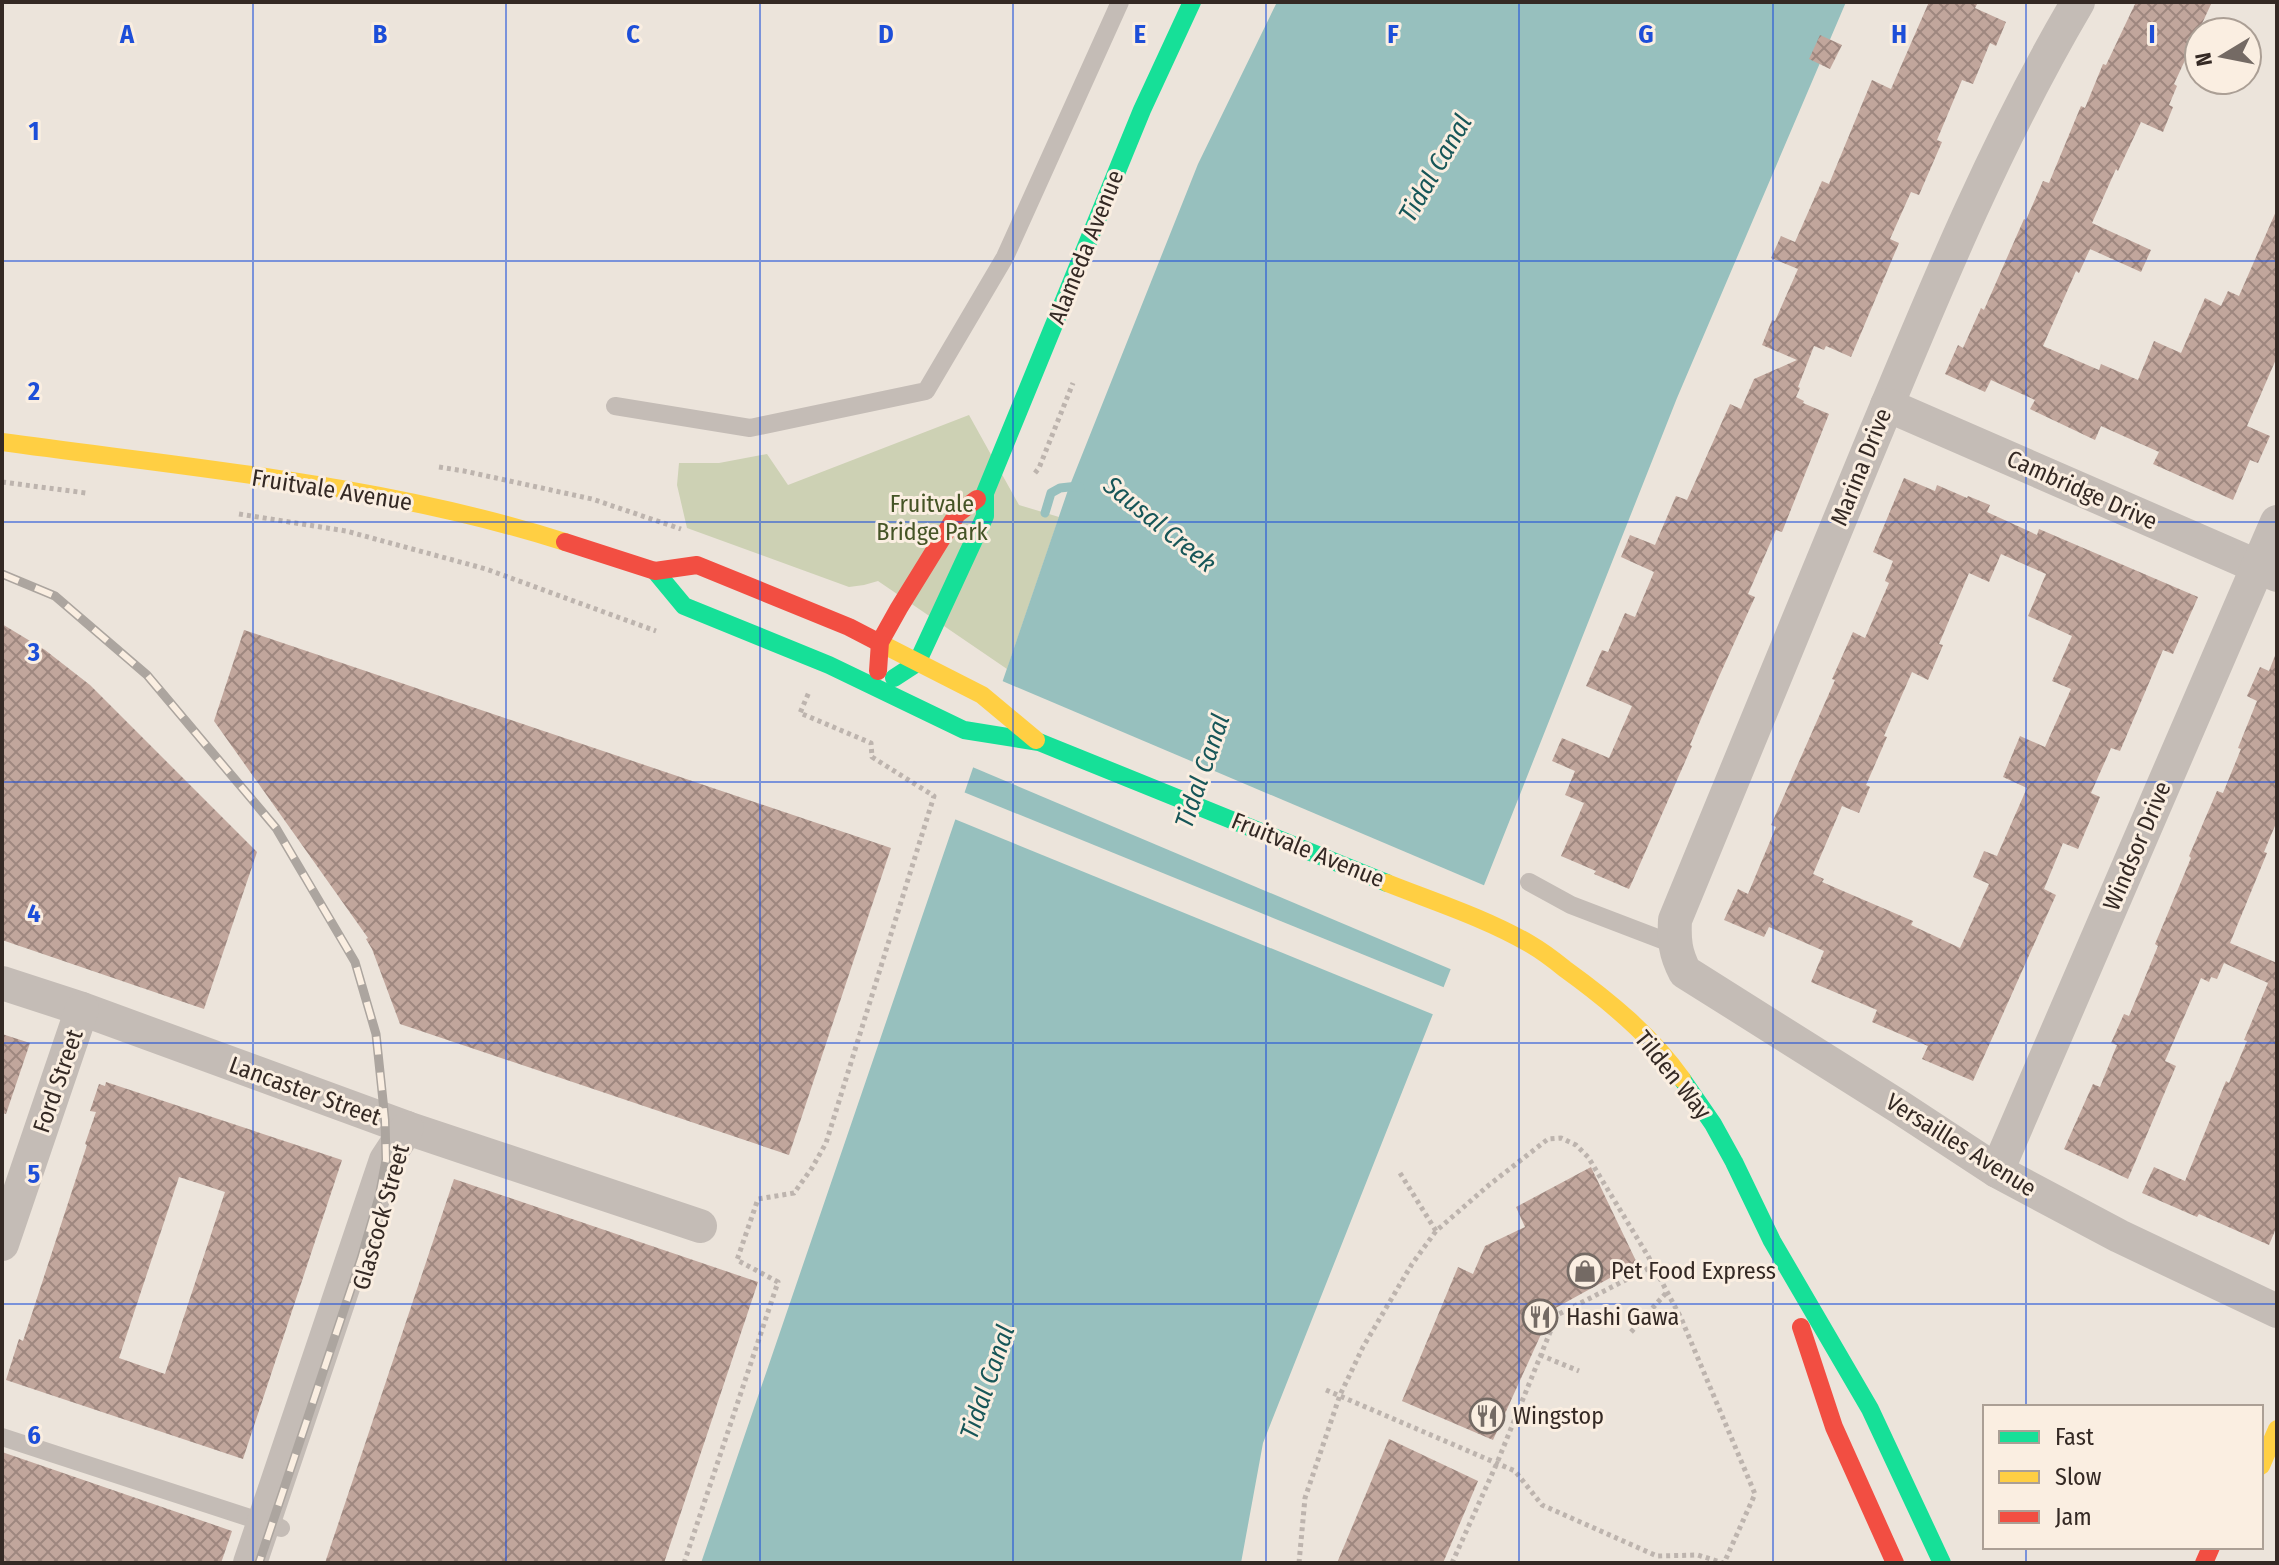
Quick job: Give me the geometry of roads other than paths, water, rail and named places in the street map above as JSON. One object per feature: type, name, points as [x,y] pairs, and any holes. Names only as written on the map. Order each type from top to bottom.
[{"type":"main road","name":"Alameda Avenue","points":[[917,663],[985,516],[985,493],[1136,123],[1192,2]]},
{"type":"main road","name":"Fruitvale Avenue","points":[[2,442],[338,488],[438,507],[548,536],[655,571],[697,565],[880,642],[982,695],[1039,742]]},
{"type":"main road","name":"Alameda Avenue","points":[[877,689],[880,642],[957,514],[985,493]]},
{"type":"main road","name":"Fruitvale Avenue","points":[[655,571],[684,606],[829,665],[964,730],[1039,742],[1480,920],[1531,944]]},
{"type":"main road","points":[[877,689],[917,663]]},
{"type":"main road","name":"Tilden Way","points":[[1531,944],[1619,1012],[1674,1068],[1713,1124],[1772,1241],[1870,1409],[1942,1563]]},
{"type":"main road","name":"Tilden Way","points":[[1772,1241],[1834,1427],[1895,1563]]},
{"type":"main road","points":[[2263,1461],[2277,1429]]},
{"type":"street","name":"Marina Drive","points":[[1673,944],[1675,920],[1951,255],[2002,143],[2078,2]]},
{"type":"street","name":"Cambridge Drive","points":[[1887,405],[2267,571]]},
{"type":"street","name":"Windsor Drive","points":[[1997,1171],[2267,571],[2277,522]]},
{"type":"street","name":"Versailles Avenue","points":[[1673,944],[1685,972],[1997,1171],[2119,1236],[2277,1311]]},
{"type":"street","name":"Lancaster Street","points":[[2,983],[82,1009],[407,1128],[700,1226]]},
{"type":"street","name":"Ford Street","points":[[2,1244],[82,1009]]},
{"type":"street","name":"Glascock Street","points":[[250,1563],[272,1526],[384,1218],[407,1128]]},
{"type":"street","name":"Glascock Street","points":[[269,1563],[272,1526]]},
{"type":"lane","points":[[615,406],[750,428],[926,391],[1005,257],[1120,2]]},
{"type":"lane","points":[[1529,882],[1571,905],[1673,944]]},
{"type":"lane","points":[[2,1437],[272,1526]]},
{"type":"water","name":"Tidal Canal","points":[[1277,2],[1846,2],[1677,398],[1263,1443],[1241,1563],[701,1563],[1068,490],[1198,164]]},
{"type":"waterway","name":"Sausal Creek","points":[[1045,513],[1051,493],[1060,488],[1080,488]]},
{"type":"railway","points":[[2,574],[55,596],[147,675],[276,828],[355,962],[376,1034],[386,1160],[379,1197],[259,1563]]},
{"type":"place","name":"Pet Food Express","points":[[1585,1271]]},
{"type":"place","name":"Hashi Gawa","points":[[1540,1317]]},
{"type":"place","name":"Wingstop","points":[[1487,1416]]},
{"type":"park label","name":"Fruitvale Bridge Park","points":[[932,518]]}]
